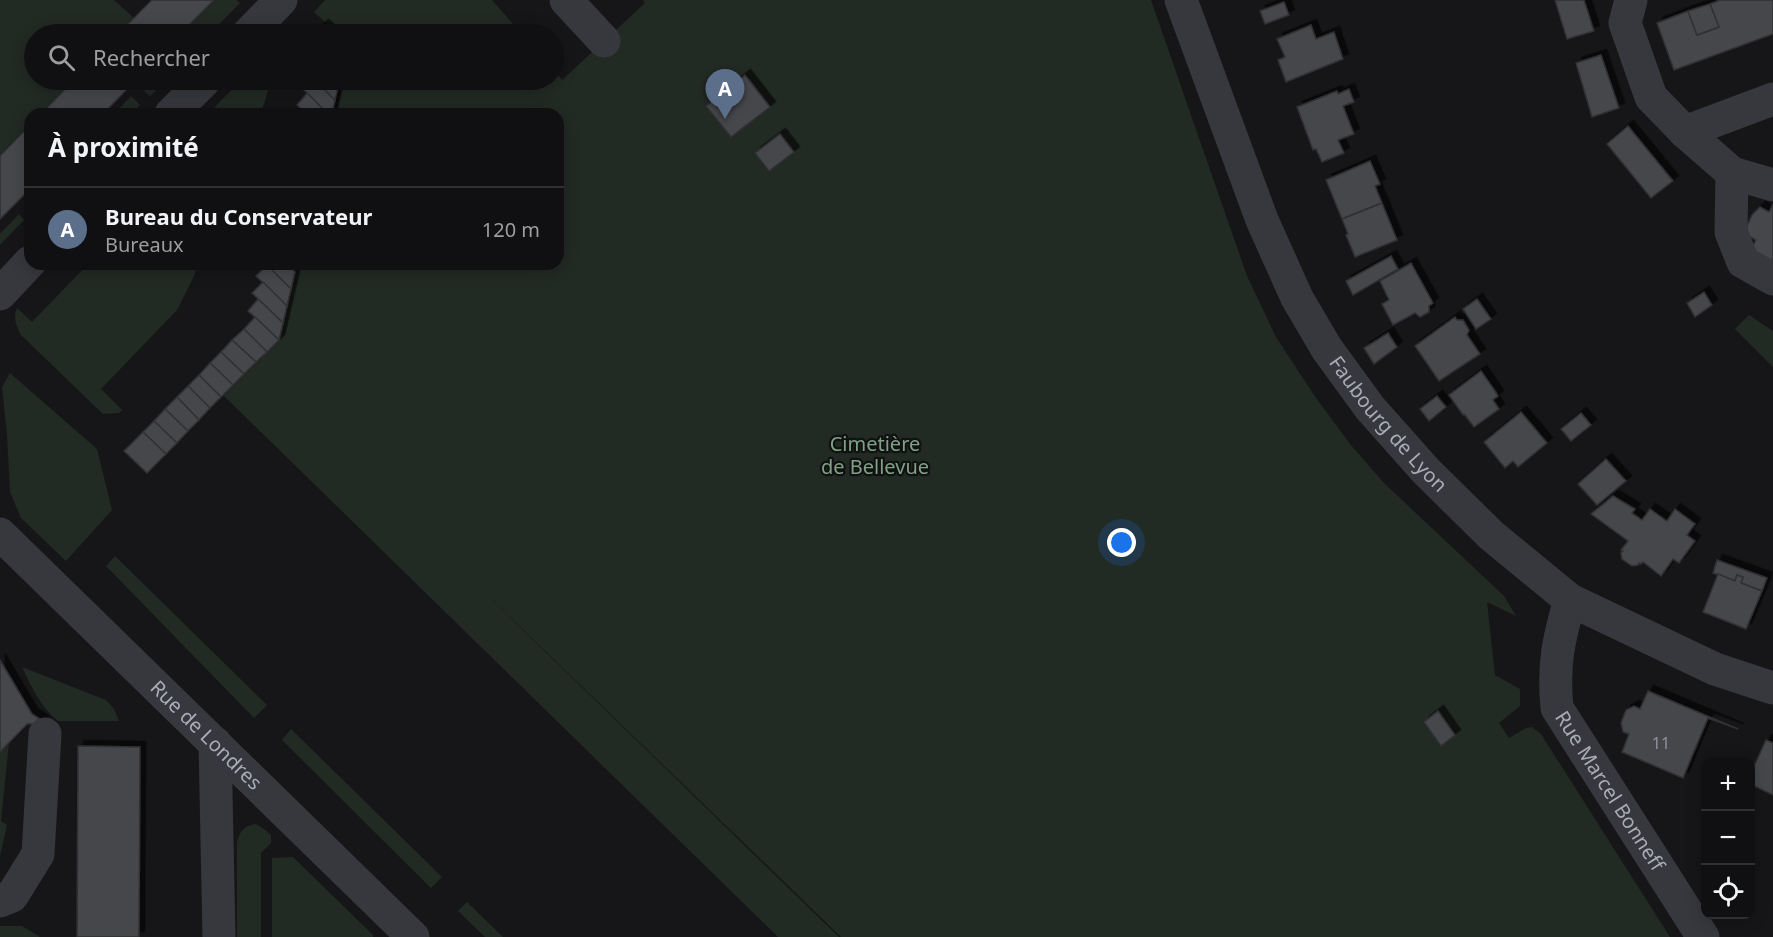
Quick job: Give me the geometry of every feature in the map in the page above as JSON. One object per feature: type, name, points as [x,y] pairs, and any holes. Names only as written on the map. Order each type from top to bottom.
[{"type":"street","points":[[258,24],[281,0]]},
{"type":"street","points":[[566,0],[604,41]]},
{"type":"street","name":"Faubourg de Lyon","points":[[1181,0],[1262,220],[1297,298],[1327,349],[1370,408],[1426,471],[1491,535],[1570,600],[1715,669],[1773,688]]},
{"type":"street","points":[[1630,0],[1625,23],[1651,97],[1685,132],[1732,173],[1773,185]]},
{"type":"street","points":[[177,108],[194,90]]},
{"type":"street","points":[[1685,132],[1773,99]]},
{"type":"street","points":[[1732,173],[1731,232],[1743,262],[1773,279]]},
{"type":"street","points":[[0,294],[24,268]]},
{"type":"street","name":"Rue de Londres","points":[[0,534],[413,937]]},
{"type":"street","name":"Rue Marcel Bonneff","points":[[1570,600],[1558,643],[1554,681],[1557,708],[1703,937]]},
{"type":"street","points":[[0,901],[12,896],[38,854],[45,734]]},
{"type":"street","points":[[215,743],[219,937]]},
{"type":"green space","points":[[0,0],[114,0],[134,18],[128,24],[24,24],[24,90],[64,90],[46,108],[24,108],[24,130],[0,155]]},
{"type":"green space","points":[[214,0],[236,0],[240,3],[219,24],[191,24]]},
{"type":"green space","points":[[325,0],[492,0],[513,24],[327,24],[314,12]]},
{"type":"green space","name":"Cimetière de Bellevue","points":[[643,0],[1151,0],[1247,276],[1276,337],[1350,444],[1384,483],[1504,596],[1516,616],[1487,602],[1495,675],[1520,689],[1520,706],[1499,723],[1509,738],[1532,727],[1541,734],[1670,937],[841,937],[416,526],[839,937],[778,937],[223,395],[279,340],[296,270],[564,270],[564,108],[336,108],[341,90],[564,90],[564,78],[645,3]]},
{"type":"green space","points":[[143,90],[156,90],[150,96]]},
{"type":"green space","points":[[231,90],[268,90],[263,108],[214,108]]},
{"type":"green space","points":[[131,96],[140,105],[137,108],[120,108]]},
{"type":"green space","points":[[19,214],[24,220],[0,245],[0,234]]},
{"type":"green space","points":[[82,270],[196,270],[177,310],[101,389],[122,410],[119,413],[103,414],[21,335],[16,322],[17,308],[32,322]]},
{"type":"green space","points":[[1749,315],[1773,331],[1773,367],[1735,329]]},
{"type":"green space","points":[[10,373],[97,449],[112,510],[66,561],[21,518],[10,492],[2,387]]},
{"type":"green space","points":[[115,556],[267,705],[254,718],[106,566]]},
{"type":"green space","points":[[22,667],[106,700],[114,709],[119,721],[58,721],[41,703]]},
{"type":"green space","points":[[291,729],[442,877],[431,888],[282,740]]},
{"type":"green space","points":[[9,742],[1,821],[7,825],[0,856],[0,752]]},
{"type":"green space","points":[[256,824],[271,835],[271,843],[261,853],[261,937],[237,937],[237,842],[243,829]]},
{"type":"green space","points":[[293,857],[373,937],[272,937],[272,858]]},
{"type":"green space","points":[[467,902],[503,937],[485,937],[458,911]]},
{"type":"green space","points":[[0,926],[22,926],[40,937],[0,937]]},
{"type":"building","points":[[152,0],[214,0],[190,24],[128,24]]},
{"type":"building","points":[[1555,0],[1584,0],[1594,31],[1567,39]]},
{"type":"building","points":[[1720,0],[1773,0],[1773,34],[1674,70],[1657,23],[1688,11],[1697,35],[1719,27],[1710,4]]},
{"type":"building","points":[[1284,2],[1289,15],[1265,24],[1260,11]]},
{"type":"building","points":[[1710,4],[1719,27],[1697,35],[1688,11]]},
{"type":"building","points":[[1311,25],[1316,39],[1334,32],[1343,59],[1286,82],[1278,60],[1285,57],[1277,39]]},
{"type":"building","points":[[1601,55],[1619,108],[1592,117],[1576,63]]},
{"type":"building","points":[[745,75],[770,107],[731,137],[706,106]]},
{"type":"building","points":[[1349,89],[1354,102],[1343,106],[1354,134],[1338,140],[1344,153],[1322,162],[1316,149],[1313,150],[1297,107],[1337,91],[1338,94]]},
{"type":"building","points":[[64,90],[126,90],[109,108],[47,108]]},
{"type":"building","points":[[304,90],[325,90],[335,100],[333,108],[322,108]]},
{"type":"building","points":[[325,90],[337,90],[335,100]]},
{"type":"building","points":[[307,93],[322,108],[300,108],[297,105]]},
{"type":"building","points":[[1628,126],[1673,181],[1651,198],[1607,144]]},
{"type":"building","points":[[24,131],[24,195],[0,219],[0,156]]},
{"type":"building","points":[[780,134],[794,152],[769,171],[755,153]]},
{"type":"building","points":[[1370,161],[1380,184],[1375,186],[1382,203],[1342,219],[1326,180]]},
{"type":"building","points":[[1382,203],[1397,240],[1355,257],[1342,219]]},
{"type":"building","points":[[1773,204],[1773,261],[1750,251],[1756,240],[1747,235],[1747,226],[1752,215],[1760,207],[1769,212]]},
{"type":"building","points":[[1391,256],[1398,269],[1353,295],[1346,281]]},
{"type":"building","points":[[1411,263],[1433,303],[1429,306],[1429,312],[1420,317],[1415,313],[1393,325],[1382,304],[1389,300],[1380,281]]},
{"type":"building","points":[[262,270],[272,270],[291,289],[287,306],[256,276]]},
{"type":"building","points":[[272,270],[293,270],[295,272],[291,289]]},
{"type":"building","points":[[263,282],[287,306],[283,323],[252,293]]},
{"type":"building","points":[[1704,292],[1712,305],[1695,317],[1687,303]]},
{"type":"building","points":[[258,299],[283,323],[279,340],[248,311]]},
{"type":"building","points":[[1477,299],[1491,319],[1476,329],[1463,309]]},
{"type":"building","points":[[255,317],[279,340],[267,352],[244,329]]},
{"type":"building","points":[[1455,317],[1457,320],[1463,320],[1469,330],[1467,335],[1480,354],[1439,381],[1415,346]]},
{"type":"building","points":[[244,329],[267,352],[256,362],[232,340]]},
{"type":"building","points":[[1388,333],[1397,347],[1374,364],[1364,348]]},
{"type":"building","points":[[232,340],[256,362],[244,374],[221,352]]},
{"type":"building","points":[[221,352],[244,374],[233,385],[210,363]]},
{"type":"building","points":[[210,363],[233,385],[221,397],[199,375]]},
{"type":"building","points":[[1481,371],[1498,396],[1493,400],[1499,409],[1474,427],[1449,395]]},
{"type":"building","points":[[199,375],[221,397],[210,408],[188,386]]},
{"type":"building","points":[[188,386],[210,408],[199,420],[177,397]]},
{"type":"building","points":[[1437,396],[1446,407],[1429,421],[1420,409]]},
{"type":"building","points":[[177,397],[199,420],[188,431],[165,409]]},
{"type":"building","points":[[165,409],[188,431],[177,443],[154,421]]},
{"type":"building","points":[[1521,412],[1547,443],[1518,467],[1513,461],[1505,468],[1484,442]]},
{"type":"building","points":[[1581,413],[1591,425],[1571,441],[1561,429]]},
{"type":"building","points":[[154,421],[177,443],[166,454],[143,432]]},
{"type":"building","points":[[143,432],[166,454],[147,473],[124,451]]},
{"type":"building","points":[[1606,459],[1626,481],[1597,505],[1578,484]]},
{"type":"building","points":[[1613,496],[1635,509],[1632,513],[1642,520],[1650,509],[1667,521],[1675,509],[1695,524],[1687,535],[1695,541],[1679,563],[1673,559],[1661,576],[1643,562],[1632,566],[1622,559],[1623,551],[1621,550],[1628,541],[1591,514]]},
{"type":"building","points":[[1717,560],[1767,578],[1762,591],[1741,583],[1743,577],[1737,575],[1735,581],[1713,573]]},
{"type":"building","points":[[1718,574],[1735,581],[1737,575],[1743,577],[1741,583],[1762,591],[1746,629],[1703,612]]},
{"type":"building","points":[[0,660],[32,714],[43,721],[41,724],[27,724],[0,752]]},
{"type":"building","points":[[1648,691],[1738,729],[1708,718],[1683,778],[1622,752],[1629,734],[1623,732],[1621,723],[1626,710],[1634,706],[1640,709]]},
{"type":"building","points":[[1438,711],[1455,735],[1441,746],[1424,722]]},
{"type":"building","points":[[1766,740],[1773,743],[1773,795],[1755,786],[1755,764]]},
{"type":"building","points":[[78,746],[140,747],[139,937],[77,937]]},
{"type":"place","name":"Bureau du Conservateur","points":[[725,119]]}]
